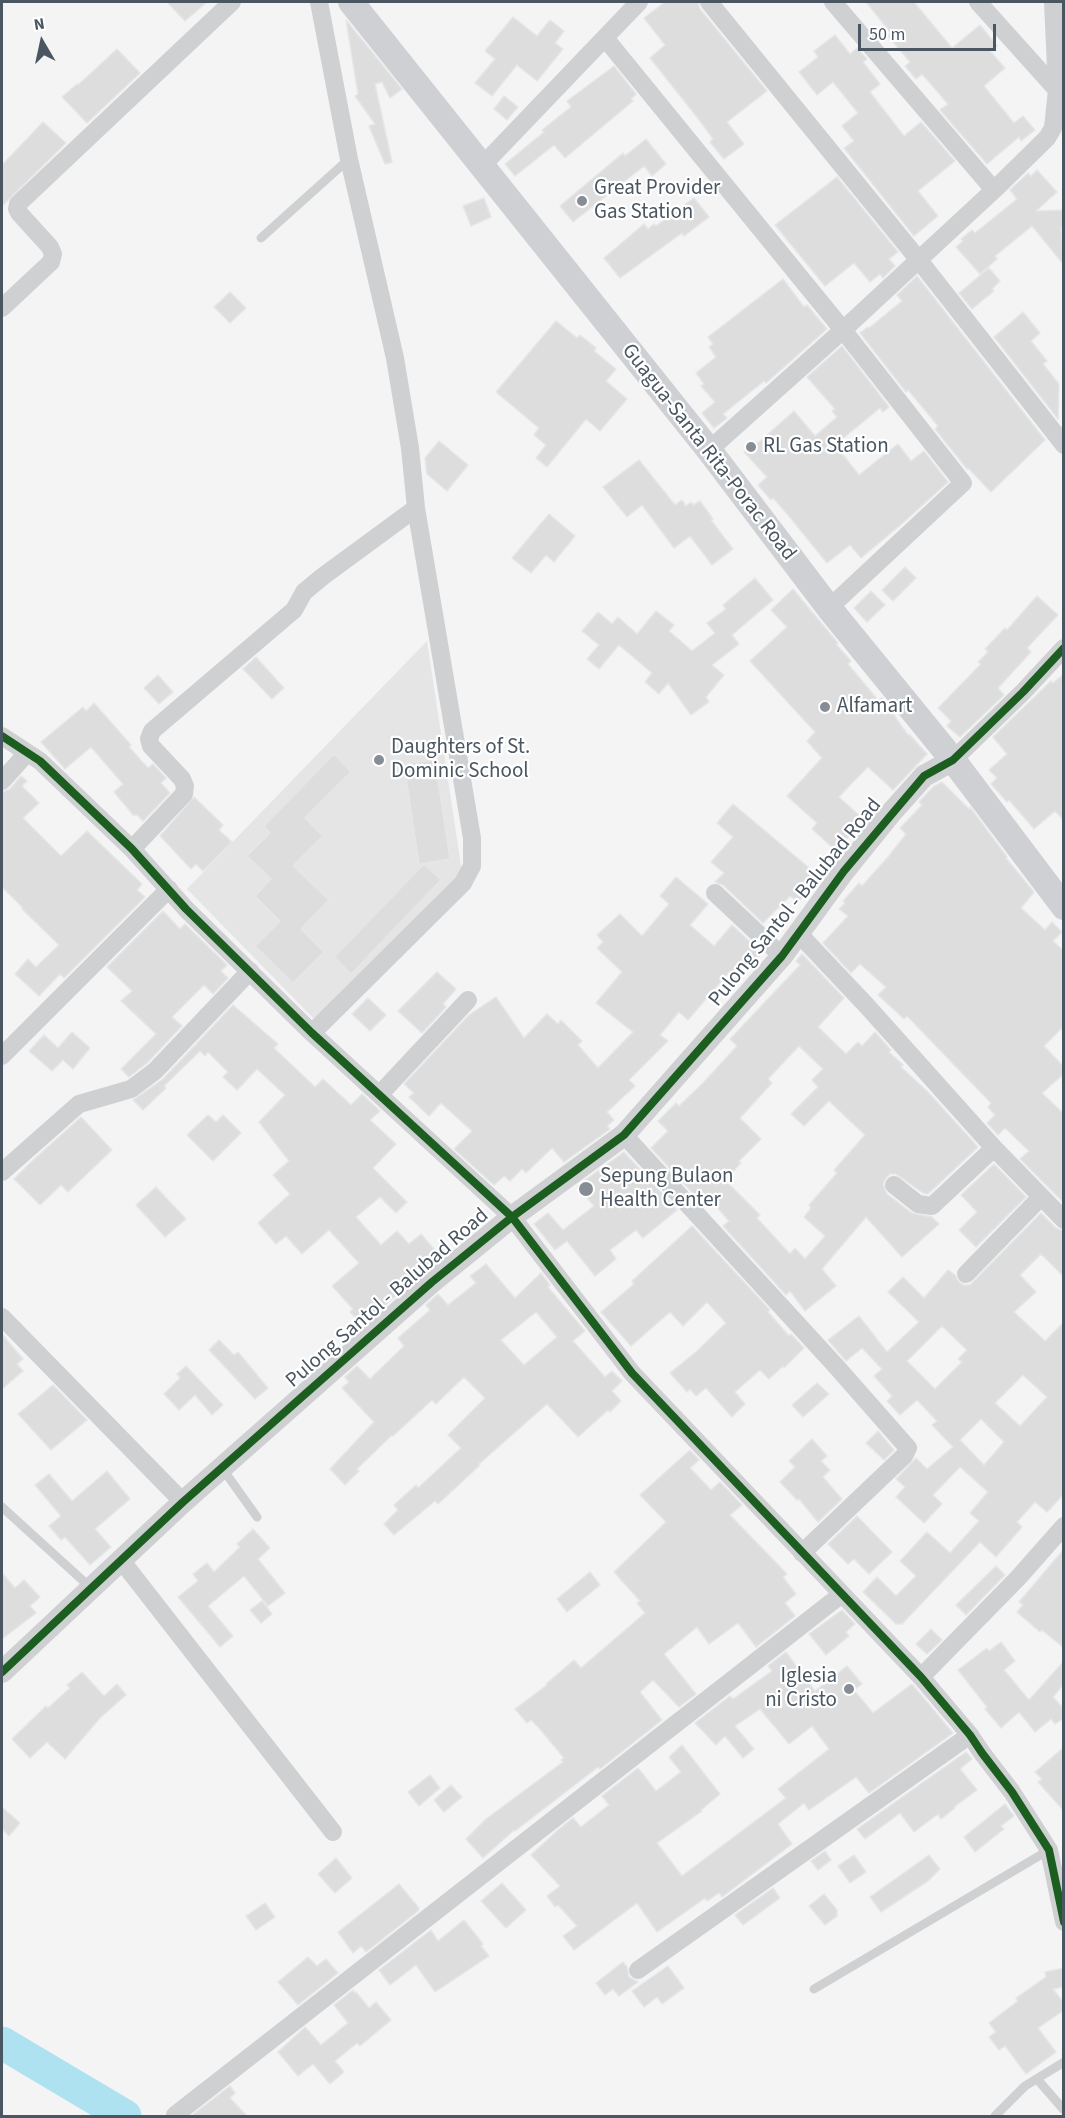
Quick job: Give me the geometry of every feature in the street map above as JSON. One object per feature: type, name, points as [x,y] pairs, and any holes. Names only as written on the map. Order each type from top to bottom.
[{"type":"main road","name":"Guagua-Santa Rita-Porac Road","points":[[351,2],[709,450],[829,608],[953,760],[1064,907]]},
{"type":"street","points":[[2,308],[51,262],[53,254],[50,247],[20,214],[17,209],[18,204],[232,2]]},
{"type":"street","points":[[312,1033],[463,883],[472,866],[472,838],[416,508],[410,448],[395,358],[349,159],[319,2]]},
{"type":"street","points":[[481,167],[639,2]]},
{"type":"street","points":[[709,2],[918,259],[1064,445]]},
{"type":"street","points":[[833,2],[994,190]]},
{"type":"street","points":[[978,2],[1057,90]]},
{"type":"street","points":[[709,450],[843,330],[1047,138],[1053,128],[1057,90],[1053,2]]},
{"type":"street","points":[[605,38],[843,330],[963,483],[829,608]]},
{"type":"street","points":[[132,849],[184,794],[185,786],[182,779],[151,746],[149,739],[152,731],[294,610],[304,592],[416,508]]},
{"type":"street","points":[[953,760],[1023,692],[1064,648]]},
{"type":"street","points":[[2,736],[40,761],[132,849],[186,909],[312,1033],[512,1217],[632,1373],[921,1677],[970,1735],[1012,1792],[1049,1850],[1064,1922]]},
{"type":"street","points":[[2,781],[27,753]]},
{"type":"street","name":"Pulong Santol - Balubad Road","points":[[2,1672],[183,1502],[423,1289],[512,1217],[624,1135],[782,956],[844,871],[924,776],[953,760]]},
{"type":"street","points":[[2,1056],[169,890]]},
{"type":"street","points":[[715,893],[782,956]]},
{"type":"street","points":[[799,934],[994,1148],[1064,1220]]},
{"type":"street","points":[[2,1172],[79,1104],[131,1089],[155,1071],[250,971]]},
{"type":"street","points":[[380,1094],[468,1000]]},
{"type":"street","points":[[624,1135],[908,1448],[904,1456],[802,1553]]},
{"type":"street","points":[[894,1185],[918,1204],[932,1206],[994,1148]]},
{"type":"street","points":[[966,1274],[1041,1197]]},
{"type":"street","points":[[2,1317],[183,1502]]},
{"type":"street","points":[[921,1677],[1018,1578],[1064,1526]]},
{"type":"street","points":[[121,1560],[333,1832]]},
{"type":"street","points":[[175,2115],[842,1594]]},
{"type":"street","points":[[638,1970],[970,1735]]},
{"type":"lane","points":[[261,238],[349,159]]},
{"type":"lane","points":[[222,1468],[257,1517]]},
{"type":"lane","points":[[2,1507],[91,1588]]},
{"type":"lane","points":[[814,1989],[1049,1850]]},
{"type":"lane","points":[[995,2116],[1025,2086],[1064,2062]]},
{"type":"lane","points":[[1037,2079],[1064,2110]]},
{"type":"shaded area","name":"Daughters of St. Dominic School","points":[[427,641],[463,879],[317,1022],[187,889]]},
{"type":"building","points":[[167,2],[207,2],[185,21]]},
{"type":"building","points":[[665,2],[698,2],[700,9],[767,91],[727,122],[744,144],[724,159],[710,142],[713,139],[700,121],[650,58],[665,45],[644,18]]},
{"type":"building","points":[[866,2],[914,2],[952,48],[980,25],[997,46],[990,51],[1005,68],[984,86],[1014,123],[1023,116],[1035,130],[1021,141],[1019,137],[987,164],[940,110],[948,104],[922,74],[916,79],[905,66],[910,62],[888,36],[891,33]]},
{"type":"building","points":[[513,17],[537,36],[550,20],[564,31],[555,43],[563,49],[537,81],[517,65],[492,96],[475,83],[495,59],[485,51]]},
{"type":"building","points":[[346,20],[402,89],[390,98],[382,82],[375,84],[392,162],[385,164],[369,126],[375,124],[355,96],[358,94]]},
{"type":"building","points":[[835,35],[850,54],[857,48],[867,59],[863,62],[880,84],[870,92],[904,136],[921,122],[955,161],[918,191],[938,216],[914,236],[844,148],[854,141],[842,126],[858,113],[833,82],[817,95],[799,72],[818,57],[814,51]]},
{"type":"building","points":[[117,49],[140,73],[87,123],[62,97]]},
{"type":"building","points":[[614,66],[636,94],[631,99],[633,101],[565,158],[554,145],[515,176],[505,164],[571,107],[567,101]]},
{"type":"building","points":[[504,96],[518,107],[507,120],[494,109]]},
{"type":"building","points":[[43,122],[66,143],[2,206],[2,165]]},
{"type":"building","points":[[646,139],[666,164],[652,176],[644,166],[573,222],[560,206],[623,153],[625,156]]},
{"type":"building","points":[[1037,170],[1057,192],[1036,211],[1064,210],[1064,226],[1061,227],[1064,265],[1032,226],[995,256],[997,259],[980,274],[956,247],[963,241],[961,239],[972,230],[975,233],[1017,199],[1010,190],[1028,173],[1031,176]]},
{"type":"building","points":[[837,177],[898,252],[889,259],[895,266],[883,278],[880,274],[870,282],[854,263],[825,286],[775,225]]},
{"type":"building","points":[[484,198],[491,217],[471,226],[463,206]]},
{"type":"building","points":[[694,198],[709,217],[684,236],[682,233],[620,278],[604,258],[644,224],[648,229],[654,224],[656,226]]},
{"type":"building","points":[[989,268],[1000,281],[992,289],[994,291],[972,309],[959,293]]},
{"type":"building","points":[[917,276],[1045,440],[991,492],[967,469],[935,429],[938,426],[908,390],[906,392],[860,333],[902,301],[897,295]]},
{"type":"building","points":[[783,279],[804,307],[807,305],[827,329],[766,383],[764,381],[723,414],[727,418],[714,428],[702,413],[715,402],[701,386],[704,384],[696,373],[716,357],[709,347],[713,344],[708,337]]},
{"type":"building","points":[[230,292],[246,308],[230,323],[214,307]]},
{"type":"building","points":[[1023,312],[1040,333],[1031,341],[1047,361],[1043,364],[1059,384],[1058,419],[994,337]]},
{"type":"building","points":[[556,321],[577,338],[580,335],[596,348],[594,351],[616,369],[606,381],[627,399],[600,431],[586,419],[547,467],[536,458],[546,445],[534,435],[539,428],[496,392]]},
{"type":"building","points":[[842,346],[889,407],[883,412],[880,408],[835,445],[859,475],[898,444],[911,461],[924,451],[948,482],[861,558],[850,545],[827,563],[773,498],[771,500],[758,485],[767,477],[744,452],[756,442],[758,443],[794,411],[815,436],[837,417],[832,411],[835,409],[807,377]]},
{"type":"building","points":[[439,441],[468,465],[447,491],[427,474],[425,458]]},
{"type":"building","points":[[639,460],[675,505],[682,500],[686,506],[691,502],[693,505],[700,501],[733,549],[712,565],[690,536],[674,548],[642,505],[627,517],[603,487]]},
{"type":"building","points":[[549,514],[575,536],[554,562],[546,555],[531,573],[512,558]]},
{"type":"building","points":[[905,567],[916,578],[893,601],[882,590]]},
{"type":"building","points":[[755,578],[773,600],[732,635],[739,644],[712,665],[724,675],[706,697],[709,702],[691,715],[668,683],[659,694],[645,682],[652,673],[619,645],[599,669],[587,659],[599,645],[582,631],[598,612],[612,624],[618,617],[637,634],[656,611],[674,625],[669,631],[692,651],[715,633],[707,623],[726,609],[723,605]]},
{"type":"building","points":[[793,589],[838,643],[836,644],[851,661],[848,664],[878,700],[882,698],[908,735],[927,754],[893,790],[868,767],[839,797],[861,817],[853,826],[856,829],[844,842],[841,839],[833,848],[812,829],[817,823],[787,796],[822,758],[807,741],[815,732],[750,661],[787,627],[771,610]]},
{"type":"building","points":[[871,591],[885,605],[867,622],[854,608]]},
{"type":"building","points":[[1037,596],[1058,615],[1027,648],[1031,652],[998,688],[1004,695],[960,737],[947,726],[951,721],[938,708],[981,664],[978,662],[988,652],[985,649],[1005,628],[1007,630]]},
{"type":"building","points":[[256,657],[284,688],[272,699],[243,669]]},
{"type":"building","points":[[1064,674],[1064,821],[1055,811],[1034,829],[1009,800],[1007,802],[991,784],[997,778],[989,770],[1007,754],[993,737],[1051,681],[1053,683]]},
{"type":"building","points":[[158,675],[173,692],[159,704],[144,688]]},
{"type":"building","points":[[94,703],[148,768],[153,764],[166,778],[161,783],[170,793],[143,821],[136,814],[134,816],[114,792],[123,784],[91,747],[65,769],[41,742],[83,707],[86,711]]},
{"type":"building","points":[[334,754],[351,772],[305,818],[323,836],[293,866],[329,900],[301,929],[324,952],[293,983],[255,946],[280,921],[255,896],[271,879],[247,856],[270,833],[264,826]]},
{"type":"building","points":[[435,760],[450,859],[419,864],[404,764]]},
{"type":"building","points":[[21,776],[27,781],[22,786],[39,803],[23,818],[61,856],[87,831],[142,884],[137,890],[145,897],[64,978],[60,974],[39,996],[15,974],[28,959],[36,967],[59,945],[2,887],[2,792],[10,789]]},
{"type":"building","points":[[942,782],[969,809],[970,807],[1006,858],[1034,892],[1021,908],[1045,930],[1052,922],[1062,932],[1053,941],[1064,951],[1064,1026],[1044,1046],[1064,1067],[1064,1074],[1042,1093],[1064,1114],[1064,1203],[1020,1159],[1029,1151],[1005,1128],[998,1135],[987,1123],[995,1115],[988,1107],[991,1103],[907,1016],[904,1019],[878,995],[886,987],[860,964],[851,973],[823,943],[848,916],[839,909],[845,903],[843,901],[859,883],[862,886],[888,857],[906,834],[900,828],[922,805],[919,802],[933,787]]},
{"type":"building","points":[[194,797],[223,825],[219,830],[232,842],[203,871],[196,864],[191,869],[160,836]]},
{"type":"building","points":[[733,804],[820,877],[798,902],[790,896],[763,923],[723,885],[715,882],[724,873],[711,862],[733,837],[717,823]]},
{"type":"building","points":[[424,864],[441,880],[351,974],[334,957]]},
{"type":"building","points":[[676,877],[708,904],[690,925],[714,946],[732,925],[762,953],[739,979],[730,971],[688,1020],[679,1012],[660,1035],[668,1041],[629,1080],[635,1086],[607,1112],[614,1120],[607,1126],[610,1129],[564,1162],[552,1148],[526,1173],[522,1169],[510,1181],[504,1176],[494,1185],[454,1149],[472,1131],[441,1103],[429,1116],[409,1097],[414,1093],[404,1084],[469,1015],[496,997],[524,1038],[547,1014],[558,1024],[561,1020],[582,1041],[578,1045],[598,1068],[633,1032],[596,1003],[622,972],[597,948],[603,942],[597,935],[620,914],[642,936],[669,904],[660,896]]},
{"type":"building","points":[[163,911],[180,929],[185,924],[227,965],[221,971],[228,978],[213,994],[204,985],[172,1017],[182,1026],[147,1063],[129,1077],[121,1069],[156,1034],[121,1001],[132,991],[107,967]]},
{"type":"building","points":[[802,954],[844,998],[818,1027],[846,1054],[858,1042],[862,1046],[875,1032],[891,1050],[889,1052],[903,1065],[901,1067],[929,1093],[978,1147],[928,1194],[923,1193],[896,1174],[890,1174],[883,1184],[887,1194],[912,1213],[932,1217],[939,1224],[902,1257],[866,1217],[822,1269],[836,1286],[805,1311],[790,1291],[786,1295],[723,1226],[729,1221],[709,1198],[703,1204],[651,1148],[668,1131],[658,1121],[676,1103],[679,1106],[737,1046],[730,1039],[800,965],[796,961]],"holes":[[[799,1046],[823,1069],[812,1080],[818,1087],[791,1114],[804,1126],[829,1101],[865,1135],[834,1170],[837,1173],[809,1205],[811,1208],[804,1217],[825,1236],[805,1259],[795,1248],[790,1254],[757,1218],[760,1215],[725,1180],[741,1163],[739,1161],[761,1139],[740,1118],[772,1083],[768,1079]]]},
{"type":"building","points":[[437,972],[456,989],[443,1004],[446,1007],[422,1033],[398,1011]]},
{"type":"building","points":[[368,998],[386,1015],[370,1031],[352,1014]]},
{"type":"building","points":[[233,1005],[278,1044],[274,1048],[315,1087],[323,1079],[351,1105],[362,1094],[380,1111],[370,1120],[396,1144],[373,1168],[407,1202],[396,1213],[380,1197],[356,1217],[381,1245],[397,1231],[409,1244],[421,1234],[441,1257],[362,1325],[350,1312],[353,1309],[332,1286],[359,1263],[329,1230],[302,1254],[286,1236],[276,1244],[258,1223],[290,1194],[273,1175],[289,1161],[259,1122],[285,1095],[257,1069],[237,1090],[223,1077],[228,1072],[208,1052],[205,1056],[200,1051],[143,1110],[133,1100],[163,1079]]},
{"type":"building","points":[[72,1032],[90,1048],[73,1069],[63,1060],[52,1071],[29,1051],[44,1035],[58,1048]]},
{"type":"building","points":[[208,1115],[216,1122],[223,1115],[241,1133],[213,1161],[187,1135]]},
{"type":"building","points":[[81,1117],[112,1150],[68,1192],[61,1185],[40,1205],[14,1179]]},
{"type":"building","points":[[624,1152],[677,1210],[643,1238],[636,1230],[610,1250],[616,1259],[595,1276],[567,1241],[555,1250],[534,1224],[548,1213],[563,1230],[594,1206],[577,1186]]},
{"type":"building","points":[[994,1164],[1026,1197],[976,1247],[959,1230],[977,1212],[961,1195]]},
{"type":"building","points":[[156,1187],[186,1219],[165,1237],[136,1205]]},
{"type":"building","points":[[1041,1213],[1056,1228],[1064,1231],[1064,1277],[1041,1254],[1020,1275],[1036,1292],[1014,1312],[1045,1341],[1064,1322],[1064,1494],[1047,1512],[1035,1502],[1017,1522],[1022,1527],[996,1557],[980,1542],[902,1624],[896,1624],[863,1592],[877,1577],[896,1596],[916,1576],[900,1561],[927,1532],[950,1553],[979,1521],[970,1513],[988,1492],[960,1467],[933,1495],[942,1504],[924,1523],[896,1497],[905,1487],[896,1479],[916,1458],[927,1469],[953,1447],[932,1425],[937,1421],[917,1400],[900,1415],[887,1401],[892,1396],[874,1376],[882,1369],[862,1348],[846,1361],[828,1340],[859,1316],[887,1352],[919,1322],[888,1292],[903,1277],[924,1298],[948,1270],[959,1282],[970,1285]],"holes":[[[942,1326],[967,1350],[958,1359],[962,1362],[935,1389],[907,1361]],[[1023,1375],[1047,1397],[1020,1426],[995,1403]],[[981,1419],[1004,1442],[984,1465],[960,1440]]]},
{"type":"building","points":[[692,1226],[770,1310],[768,1312],[789,1336],[791,1334],[804,1348],[769,1379],[760,1370],[735,1392],[745,1404],[732,1417],[706,1388],[696,1396],[690,1389],[687,1392],[670,1373],[726,1323],[707,1302],[683,1326],[670,1312],[631,1346],[601,1312],[634,1284],[632,1281]]},
{"type":"building","points":[[486,1264],[515,1298],[541,1273],[550,1285],[548,1287],[585,1331],[573,1341],[605,1377],[612,1371],[622,1381],[612,1391],[621,1401],[578,1437],[547,1404],[438,1504],[435,1501],[394,1535],[384,1524],[398,1510],[394,1505],[416,1485],[418,1488],[461,1448],[448,1435],[485,1398],[464,1377],[436,1404],[432,1400],[392,1435],[357,1469],[359,1471],[345,1485],[330,1469],[374,1422],[342,1388],[349,1382],[345,1377],[357,1366],[370,1379],[404,1346],[398,1338],[430,1310],[426,1305],[438,1294],[448,1305],[476,1283],[470,1276]],"holes":[[[536,1312],[557,1337],[524,1365],[501,1340]]]},
{"type":"building","points":[[2,1334],[23,1359],[17,1364],[23,1371],[2,1389]]},
{"type":"building","points":[[219,1340],[234,1355],[238,1352],[268,1388],[255,1399],[209,1350]]},
{"type":"building","points":[[186,1366],[223,1405],[212,1415],[195,1395],[179,1410],[164,1394],[180,1378],[177,1374]]},
{"type":"building","points":[[817,1383],[829,1394],[803,1417],[792,1405]]},
{"type":"building","points":[[53,1385],[87,1420],[51,1450],[18,1414]]},
{"type":"building","points":[[878,1431],[894,1450],[884,1460],[866,1443]]},
{"type":"building","points":[[812,1439],[827,1456],[821,1461],[830,1470],[823,1477],[842,1499],[818,1522],[799,1499],[797,1500],[780,1482],[795,1467],[789,1461]]},
{"type":"building","points":[[690,1450],[699,1460],[690,1468],[711,1490],[720,1482],[742,1505],[730,1515],[787,1574],[783,1577],[796,1594],[785,1603],[795,1616],[756,1647],[738,1623],[709,1644],[697,1627],[664,1654],[696,1694],[679,1707],[653,1680],[640,1692],[662,1720],[600,1769],[598,1767],[514,1830],[483,1858],[466,1839],[486,1819],[563,1762],[561,1760],[564,1758],[531,1720],[527,1723],[515,1709],[547,1685],[574,1660],[581,1668],[645,1613],[637,1603],[640,1601],[614,1572],[666,1522],[640,1495]]},
{"type":"building","points":[[107,1471],[130,1499],[95,1529],[111,1547],[90,1565],[65,1537],[61,1540],[49,1526],[61,1516],[35,1485],[49,1474],[72,1501]]},
{"type":"building","points":[[857,1516],[892,1552],[869,1574],[854,1559],[848,1564],[828,1544]]},
{"type":"building","points":[[253,1529],[270,1548],[258,1559],[285,1593],[268,1606],[244,1576],[208,1606],[233,1636],[220,1647],[178,1597],[198,1581],[193,1574],[207,1563],[214,1572],[240,1547],[237,1544]]},
{"type":"building","points":[[1064,1549],[1064,1648],[1042,1630],[1040,1632],[1017,1612],[1023,1605],[1019,1602]]},
{"type":"building","points":[[996,1566],[1005,1575],[966,1615],[956,1605]]},
{"type":"building","points":[[590,1572],[600,1585],[567,1612],[557,1599]]},
{"type":"building","points":[[2,1573],[15,1588],[24,1580],[40,1597],[30,1606],[36,1613],[2,1639]]},
{"type":"building","points":[[262,1601],[272,1614],[261,1623],[250,1610]]},
{"type":"building","points":[[842,1610],[855,1624],[846,1632],[849,1636],[826,1655],[809,1634]]},
{"type":"building","points":[[931,1629],[942,1640],[927,1654],[916,1644]]},
{"type":"building","points":[[1001,1642],[1015,1661],[1004,1670],[1029,1700],[1064,1661],[1064,1684],[1053,1697],[1064,1709],[1064,1718],[1055,1724],[1051,1719],[1035,1732],[1019,1712],[1001,1728],[985,1709],[987,1707],[958,1670],[987,1648],[989,1651]]},
{"type":"building","points":[[786,1652],[815,1691],[847,1666],[862,1684],[854,1690],[873,1713],[912,1684],[953,1733],[869,1793],[856,1777],[809,1810],[804,1803],[778,1824],[792,1844],[722,1897],[719,1893],[707,1901],[705,1898],[657,1932],[637,1903],[574,1950],[563,1936],[577,1926],[558,1905],[555,1907],[547,1896],[560,1886],[531,1855],[559,1829],[573,1818],[581,1827],[609,1805],[602,1796],[638,1768],[656,1791],[681,1772],[669,1757],[682,1745],[720,1794],[702,1811],[657,1843],[682,1876],[786,1798],[778,1789],[829,1749],[812,1726],[789,1744],[760,1709],[735,1726],[754,1749],[743,1758],[725,1736],[716,1745],[695,1723],[730,1696],[733,1699],[772,1671],[768,1666]]},
{"type":"building","points":[[82,1672],[104,1696],[117,1684],[126,1695],[100,1718],[65,1759],[47,1742],[30,1758],[12,1739],[46,1706],[48,1708],[70,1688],[67,1685]]},
{"type":"building","points":[[1064,1747],[1064,1811],[1038,1782],[1042,1779],[1035,1772]]},
{"type":"building","points":[[966,1752],[972,1759],[960,1769],[977,1790],[941,1819],[938,1814],[914,1832],[900,1813],[865,1839],[857,1829]]},
{"type":"building","points":[[430,1775],[440,1788],[419,1806],[408,1792]]},
{"type":"building","points":[[451,1785],[462,1797],[444,1812],[434,1800]]},
{"type":"building","points":[[1005,1804],[1014,1816],[1001,1826],[1004,1829],[975,1852],[964,1837]]},
{"type":"building","points":[[2,1807],[20,1823],[9,1836],[2,1829]]},
{"type":"building","points":[[825,1851],[831,1860],[818,1870],[811,1861]]},
{"type":"building","points":[[854,1855],[866,1872],[850,1883],[838,1866]]},
{"type":"building","points":[[929,1855],[940,1869],[928,1881],[881,1912],[870,1897]]},
{"type":"building","points":[[336,1858],[352,1878],[335,1893],[318,1874]]},
{"type":"building","points":[[502,1883],[526,1910],[506,1928],[481,1901]]},
{"type":"building","points":[[399,1884],[419,1908],[418,1911],[366,1952],[361,1946],[353,1953],[338,1932]]},
{"type":"building","points":[[773,1888],[780,1898],[743,1925],[735,1915]]},
{"type":"building","points":[[824,1894],[837,1910],[837,1916],[825,1925],[809,1906]]},
{"type":"building","points":[[265,1903],[275,1917],[256,1930],[246,1916]]},
{"type":"building","points":[[464,1920],[483,1944],[481,1946],[489,1956],[435,1992],[416,1965],[390,1985],[379,1970],[431,1930],[438,1941]]},
{"type":"building","points":[[308,1957],[317,1966],[326,1959],[338,1973],[298,2005],[278,1982]]},
{"type":"building","points":[[623,1962],[627,1967],[629,1977],[638,1982],[619,1996],[613,1989],[605,1995],[596,1983]]},
{"type":"building","points":[[668,1966],[684,1988],[662,2004],[657,1997],[644,2007],[632,1991]]},
{"type":"building","points":[[1064,1968],[1064,1987],[1053,1989],[1064,2003],[1064,2010],[1038,2028],[1056,2052],[1026,2074],[1005,2046],[999,2050],[989,2037],[996,2032],[989,2023],[1018,2001],[1016,1998],[1046,1977],[1045,1972]]},
{"type":"building","points":[[353,1990],[369,2008],[376,2002],[391,2020],[360,2046],[357,2043],[335,2061],[344,2072],[330,2084],[313,2064],[298,2076],[278,2052],[305,2027],[321,2045],[348,2023],[334,2005]]},
{"type":"building","points":[[230,2086],[235,2093],[230,2098],[247,2116],[191,2116]]},
{"type":"waterway","points":[[2,2043],[125,2116]]},
{"type":"cycle path","points":[[2,1672],[183,1502],[432,1282],[512,1217],[624,1135],[782,956],[844,871],[924,776],[953,760],[1023,692],[1064,648]]},
{"type":"cycle path","points":[[2,736],[40,761],[132,849],[186,909],[312,1033],[512,1217],[632,1373],[921,1677],[970,1735],[1012,1792],[1049,1850],[1064,1922]]},
{"type":"place","name":"Great Provider Gas Station","points":[[582,201]]},
{"type":"place","name":"RL Gas Station","points":[[751,447]]},
{"type":"place","name":"Alfamart","points":[[825,707]]},
{"type":"place","name":"Daughters of St. Dominic School","points":[[379,760]]},
{"type":"place","name":"Sepung Bulaon Health Center","points":[[586,1189]]},
{"type":"place","name":"Iglesia ni Cristo","points":[[849,1689]]}]
